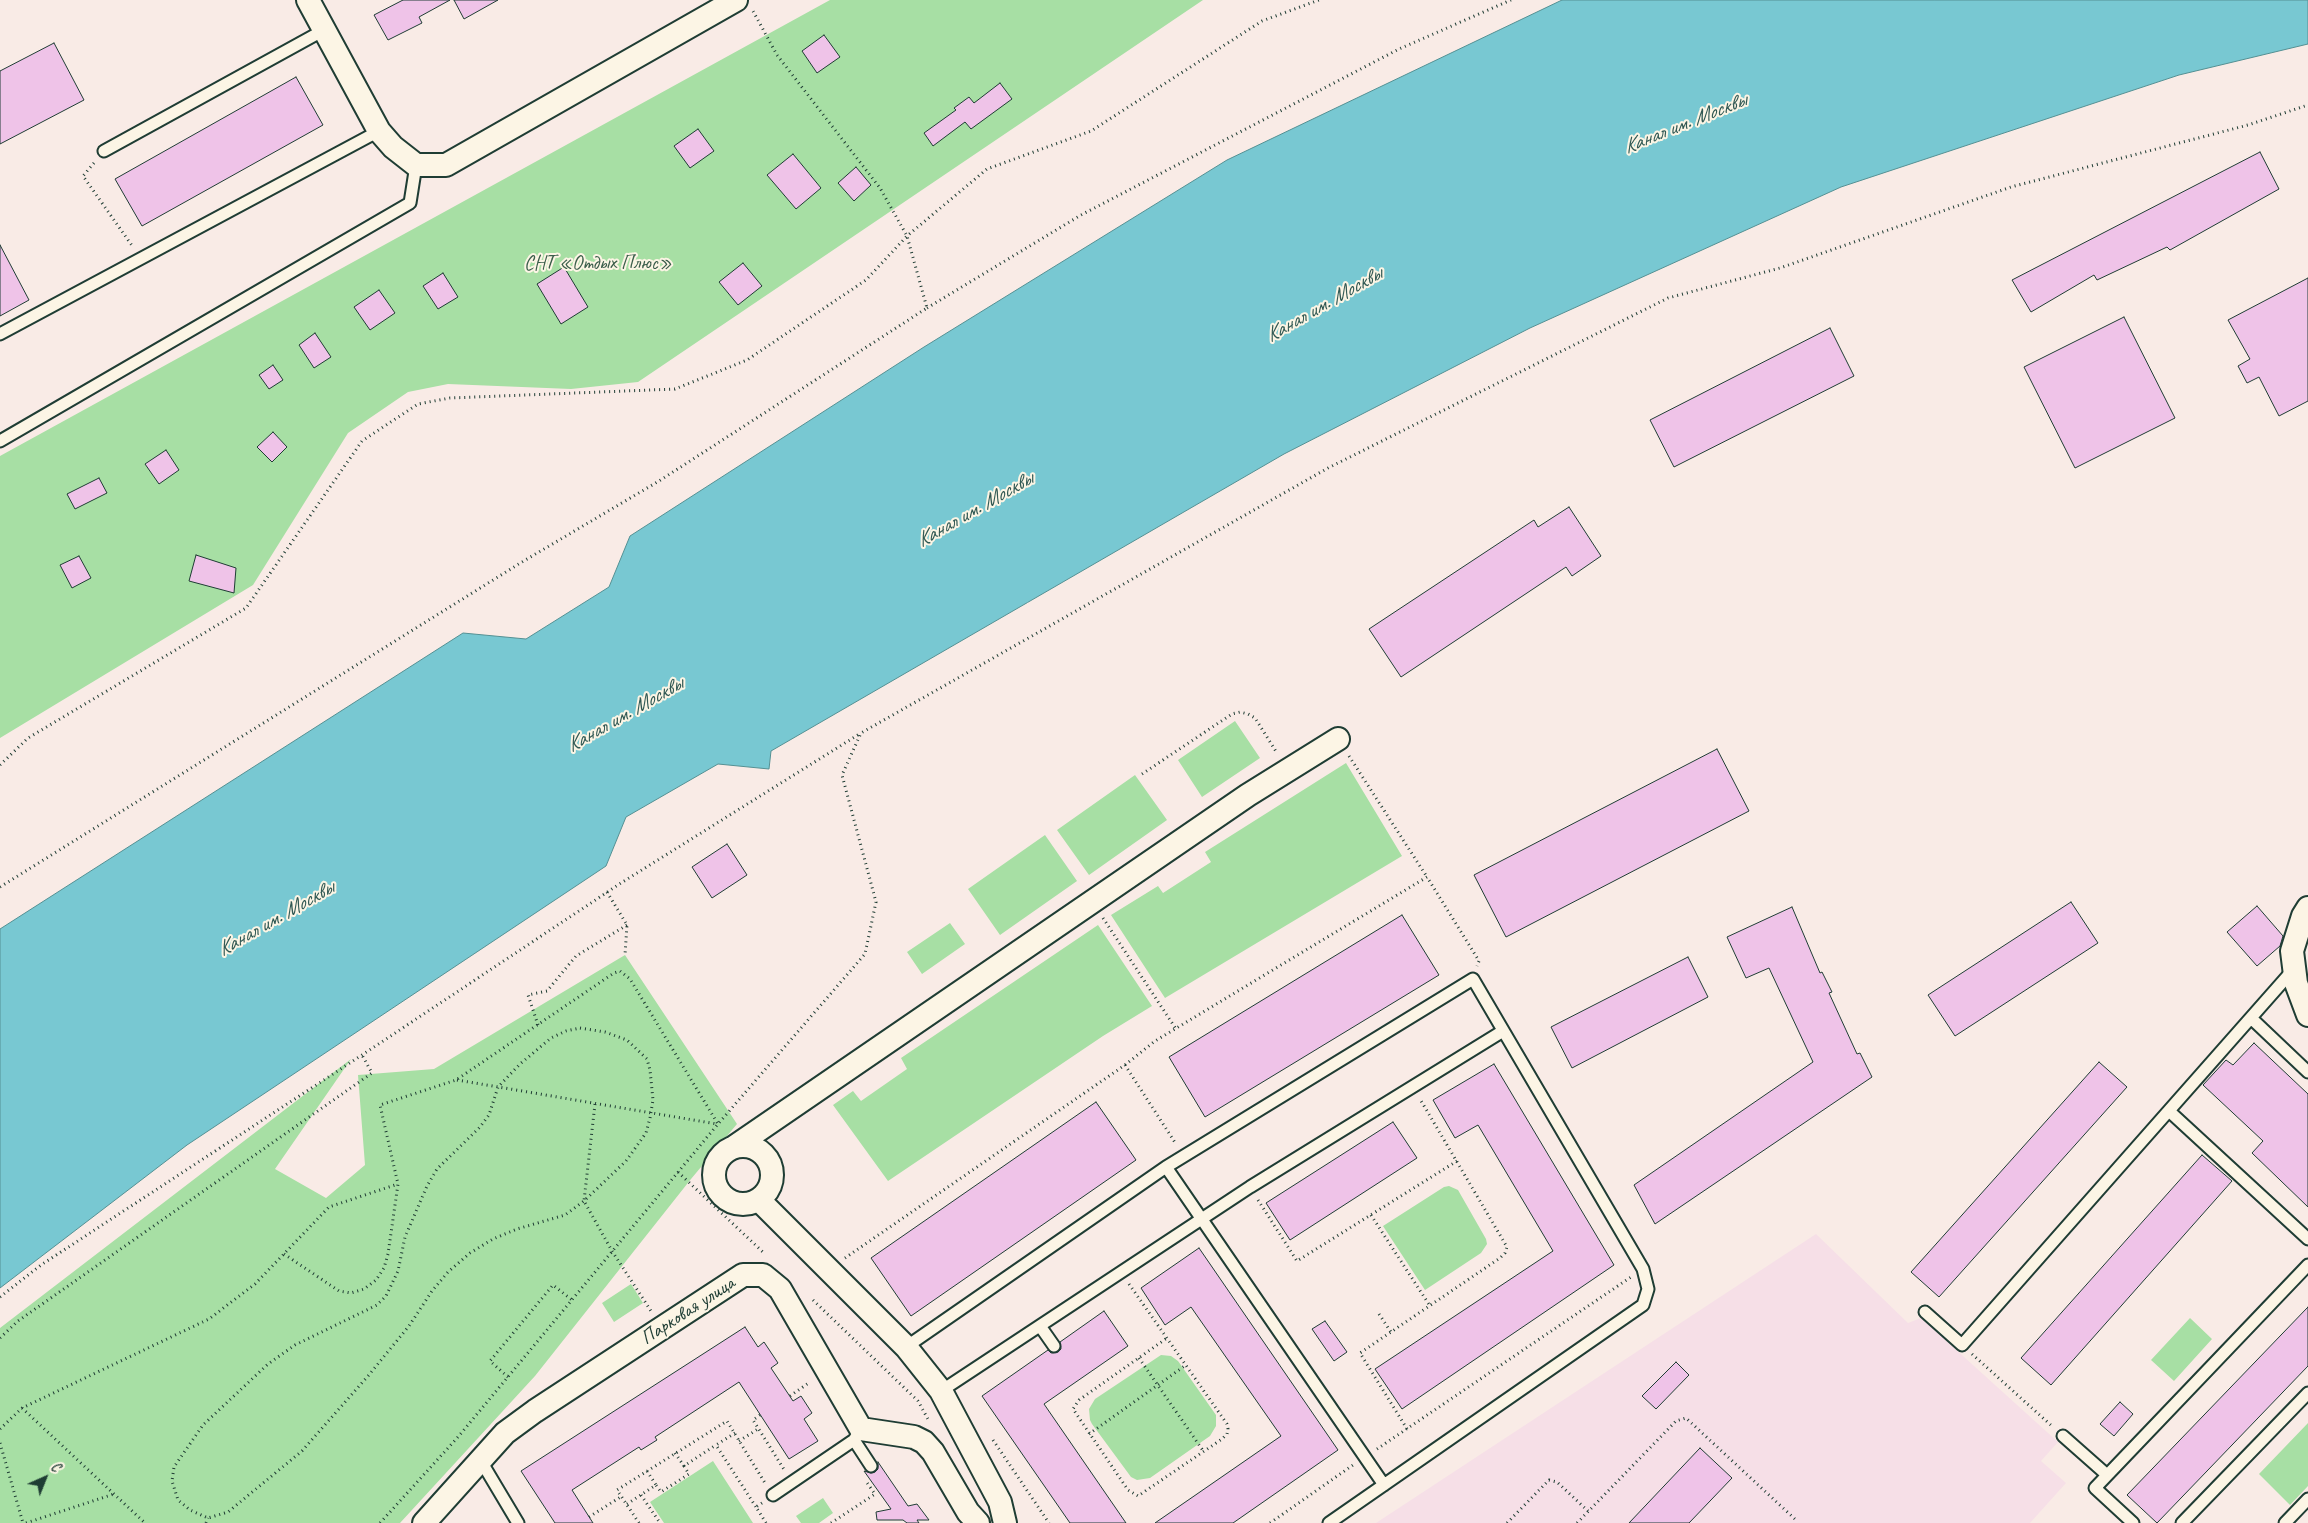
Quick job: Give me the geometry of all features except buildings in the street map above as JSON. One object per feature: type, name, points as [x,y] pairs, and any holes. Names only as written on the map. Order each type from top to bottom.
[{"type":"street","points":[[308,0],[379,131],[393,147],[416,165],[446,166],[744,4]]},
{"type":"street","points":[[734,1147],[752,1147],[767,1159],[772,1167],[770,1186],[759,1200],[742,1204],[725,1198],[716,1183],[714,1174],[720,1158],[734,1147],[1248,795],[1338,739]]},
{"type":"street","points":[[2307,1015],[2300,974],[2292,951],[2303,916],[2308,908]]},
{"type":"street","points":[[759,1200],[906,1347],[941,1391],[1000,1502],[1005,1523]]},
{"type":"street","name":"Парковая улица","points":[[424,1523],[505,1433],[535,1411],[743,1275],[763,1274],[780,1289],[858,1435]]},
{"type":"street","points":[[858,1435],[914,1437],[924,1442],[933,1452],[968,1512],[978,1523]]},
{"type":"lane","points":[[104,151],[324,30]]},
{"type":"lane","points":[[0,334],[379,131]]},
{"type":"lane","points":[[0,441],[410,202],[416,165]]},
{"type":"lane","points":[[1925,1312],[1962,1345],[2252,1018],[2300,974]]},
{"type":"lane","points":[[906,1347],[1166,1167],[1473,979],[1643,1269],[1648,1289],[1643,1304],[1329,1523]]},
{"type":"lane","points":[[2252,1018],[2308,1072]]},
{"type":"lane","points":[[941,1391],[1250,1187],[1503,1031]]},
{"type":"lane","points":[[2169,1111],[2308,1239]]},
{"type":"lane","points":[[1166,1167],[1384,1485]]},
{"type":"lane","points":[[2133,1523],[2095,1488],[2106,1474],[2308,1265]]},
{"type":"lane","points":[[1040,1326],[1054,1346]]},
{"type":"lane","points":[[2182,1523],[2308,1393]]},
{"type":"lane","points":[[773,1495],[858,1435],[869,1463]]},
{"type":"lane","points":[[2063,1436],[2106,1474]]},
{"type":"lane","points":[[481,1460],[518,1523]]},
{"type":"lane","points":[[2285,1523],[2308,1499]]},
{"type":"path","points":[[0,764],[28,738],[246,608],[362,441],[418,404],[450,398],[675,389],[747,360],[866,280],[907,236],[987,169],[1090,131],[1262,21],[1319,0]]},
{"type":"path","points":[[0,887],[522,562],[659,481],[927,308],[1081,215],[1399,49],[1510,0]]},
{"type":"path","points":[[744,4],[777,55],[880,188],[907,236],[927,308]]},
{"type":"path","points":[[0,1297],[41,1265],[607,892],[780,782],[862,733],[1328,468],[1668,298],[1780,268],[2011,187],[2248,125],[2308,105]]},
{"type":"path","points":[[104,151],[83,176],[140,258]]},
{"type":"path","points":[[1142,774],[1232,714],[1240,712],[1255,718],[1288,771]]},
{"type":"path","points":[[380,1523],[458,1437],[718,1124],[865,954],[876,902],[842,775],[862,733]]},
{"type":"path","points":[[1338,739],[1479,961],[1473,979]]},
{"type":"path","points":[[829,1269],[1125,1065],[1155,1041],[1427,877]]},
{"type":"path","points":[[607,892],[627,925],[625,955]]},
{"type":"path","points":[[1092,902],[1176,1029]]},
{"type":"path","points":[[538,1025],[528,995],[546,991],[576,956],[627,925]]},
{"type":"path","points":[[284,1254],[339,1291],[351,1293],[364,1289],[376,1280],[384,1268],[388,1254],[398,1184],[380,1105],[456,1080],[614,973],[620,971],[626,974],[718,1124]]},
{"type":"path","points":[[593,1028],[627,1040],[646,1059],[650,1070],[654,1100],[646,1133],[626,1161],[584,1201],[565,1215],[517,1229],[493,1239],[470,1253],[448,1272],[432,1291],[409,1326],[302,1451],[228,1512],[208,1518],[190,1510],[178,1500],[172,1481],[174,1467],[188,1445],[203,1425],[268,1364],[295,1345],[369,1310],[386,1296],[398,1271],[405,1237],[427,1186],[437,1169],[489,1115],[498,1087],[539,1047],[551,1038],[566,1031],[593,1028]]},
{"type":"path","points":[[0,1338],[18,1321],[372,1073],[362,1055]]},
{"type":"path","points":[[1125,1065],[1184,1156]]},
{"type":"path","points":[[456,1080],[718,1124]]},
{"type":"path","points":[[1407,1429],[1360,1354],[1500,1258],[1505,1254],[1507,1246],[1412,1087]]},
{"type":"path","points":[[595,1104],[584,1201],[612,1252],[662,1328]]},
{"type":"path","points":[[1250,1187],[1297,1261],[1457,1161]]},
{"type":"path","points":[[678,1172],[769,1258]]},
{"type":"path","points":[[0,1429],[22,1408],[209,1319],[255,1284],[329,1207],[398,1184]]},
{"type":"path","points":[[1370,1215],[1430,1306]]},
{"type":"path","points":[[1270,1523],[1643,1269]]},
{"type":"path","points":[[1120,1272],[1167,1338],[1227,1424],[1228,1428],[1227,1434],[1222,1439],[1138,1496],[1128,1490],[1073,1409],[1074,1404],[1167,1338]]},
{"type":"path","points":[[508,1376],[490,1361],[547,1292],[553,1285],[572,1300]]},
{"type":"path","points":[[810,1298],[918,1401],[932,1425]]},
{"type":"path","points":[[1379,1314],[1391,1332]]},
{"type":"path","points":[[1962,1345],[2063,1436]]},
{"type":"path","points":[[1139,1358],[1204,1452]]},
{"type":"path","points":[[1089,1434],[1186,1365]]},
{"type":"path","points":[[22,1408],[145,1523]]},
{"type":"path","points":[[760,1415],[753,1420],[792,1482]]},
{"type":"path","points":[[1576,1523],[1676,1421],[1686,1418],[1796,1520]]},
{"type":"path","points":[[639,1523],[617,1490],[727,1421],[773,1495],[756,1507]]},
{"type":"path","points":[[739,1441],[758,1429]]},
{"type":"path","points":[[988,1432],[1049,1523]]},
{"type":"path","points":[[684,1466],[734,1433]]},
{"type":"path","points":[[0,1443],[24,1523],[114,1494]]},
{"type":"path","points":[[716,1445],[766,1523]]},
{"type":"path","points":[[647,1471],[661,1492],[689,1474],[676,1453]]},
{"type":"path","points":[[831,1523],[875,1494],[859,1472],[859,1467],[869,1463]]},
{"type":"path","points":[[1507,1523],[1549,1480],[1558,1482],[1588,1511]]},
{"type":"path","points":[[627,1504],[656,1485]]},
{"type":"path","points":[[641,1495],[660,1523]]},
{"type":"path","points":[[589,1517],[622,1496]]},
{"type":"path","points":[[206,1523],[208,1518]]},
{"type":"shaded area","points":[[1816,1234],[1908,1323],[1921,1318],[2058,1442],[2041,1461],[2066,1483],[2030,1523],[1376,1523]]},
{"type":"green space","name":"СНТ «Отдых Плюс»","points":[[830,0],[1203,0],[638,382],[571,389],[448,384],[408,392],[348,433],[253,585],[0,738],[0,456]]},
{"type":"green space","points":[[1235,721],[1260,758],[1202,797],[1178,760]]},
{"type":"green space","points":[[1346,763],[1402,856],[1165,998],[1111,915],[1158,886],[1163,893],[1211,862],[1205,852]]},
{"type":"green space","points":[[1135,775],[1167,820],[1089,875],[1057,830]]},
{"type":"green space","points":[[1045,835],[1077,881],[1000,935],[968,889]]},
{"type":"green space","points":[[950,923],[965,944],[922,974],[907,952]]},
{"type":"green space","points":[[1098,925],[1152,1006],[1103,1036],[888,1181],[833,1105],[853,1091],[861,1101],[907,1069],[901,1058]]},
{"type":"green space","points":[[625,955],[737,1124],[535,1376],[400,1523],[0,1523],[0,1328],[351,1059],[275,1169],[326,1198],[365,1165],[358,1075],[434,1069]]},
{"type":"green space","points":[[1449,1186],[1458,1190],[1487,1244],[1481,1253],[1425,1290],[1383,1226],[1444,1187]]},
{"type":"green space","points":[[631,1284],[643,1303],[614,1322],[602,1303]]},
{"type":"green space","points":[[2190,1318],[2212,1339],[2174,1381],[2151,1360]]},
{"type":"green space","points":[[1161,1355],[1171,1356],[1178,1361],[1216,1415],[1216,1426],[1210,1436],[1150,1478],[1137,1480],[1131,1477],[1092,1424],[1089,1409],[1095,1399]]},
{"type":"green space","points":[[2308,1423],[2308,1486],[2290,1505],[2259,1474]]},
{"type":"green space","points":[[713,1461],[753,1523],[664,1523],[650,1502]]},
{"type":"green space","points":[[823,1498],[833,1513],[819,1523],[801,1523],[796,1516]]},
{"type":"water","name":"Канал им. Москвы","points":[[1562,0],[2308,0],[2308,44],[2179,75],[1841,187],[1530,328],[1284,454],[771,751],[769,769],[718,764],[626,817],[606,866],[187,1145],[0,1288],[0,929],[463,633],[526,639],[609,587],[630,536],[924,347],[1227,160]]}]
